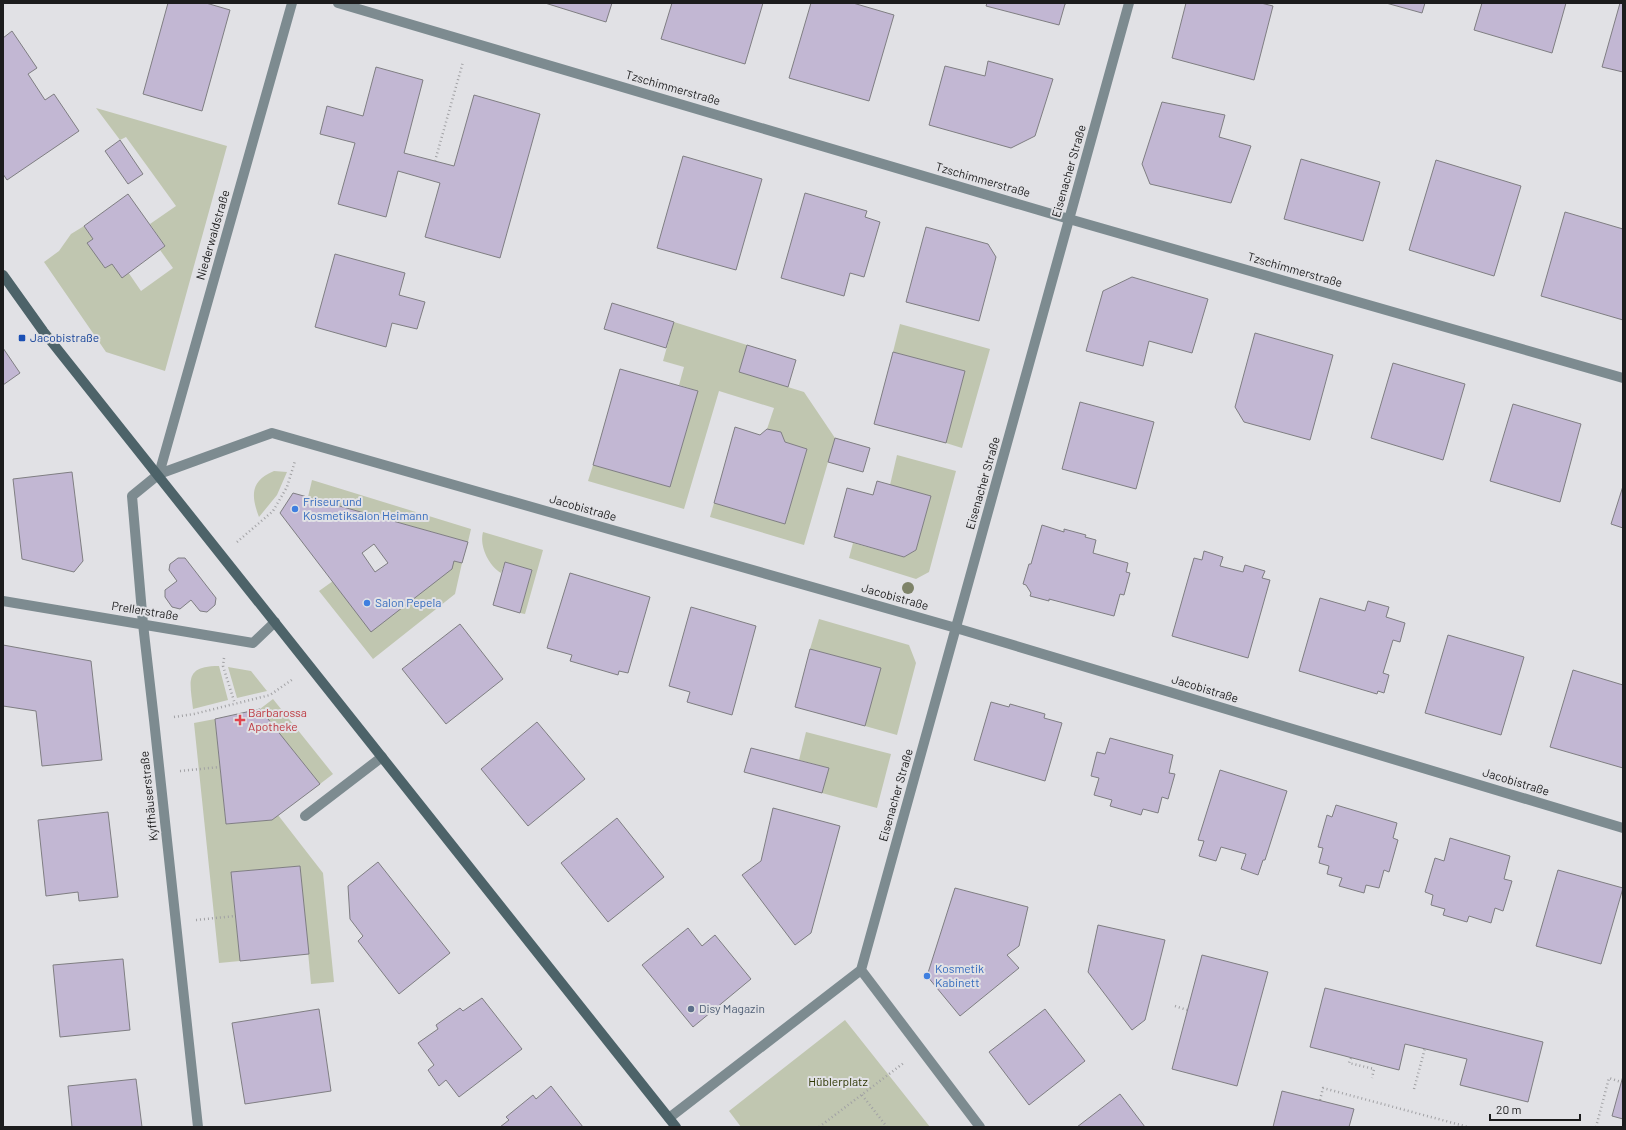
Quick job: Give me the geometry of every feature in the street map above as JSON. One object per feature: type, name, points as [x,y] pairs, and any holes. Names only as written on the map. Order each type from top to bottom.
[{"type":"street","name":"Niederwaldstraße","points":[[159,474],[292,3]]},
{"type":"street","name":"Tzschimmerstraße","points":[[338,3],[1069,219],[1623,378]]},
{"type":"street","name":"Eisenacher Straße","points":[[861,970],[1130,3]]},
{"type":"street","points":[[3,275],[43,331],[159,474],[221,555],[676,1127]]},
{"type":"street","name":"Jacobistraße","points":[[159,474],[272,433],[956,628],[1623,828]]},
{"type":"street","name":"Kyffhäuserstraße","points":[[159,474],[132,496],[143,624],[198,1127]]},
{"type":"street","name":"Prellerstraße","points":[[3,601],[253,643],[275,622]]},
{"type":"street","points":[[305,816],[382,757]]},
{"type":"street","points":[[669,1118],[861,970],[980,1127]]},
{"type":"path","points":[[435,161],[460,74]]},
{"type":"path","points":[[221,555],[273,510],[287,487],[301,442]]},
{"type":"path","points":[[227,638],[223,666],[235,704]]},
{"type":"path","points":[[154,720],[194,714],[270,695],[309,666]]},
{"type":"path","points":[[160,774],[220,767]]},
{"type":"path","points":[[176,922],[235,916]]},
{"type":"path","points":[[1175,1006],[1187,1010]]},
{"type":"path","points":[[1414,1089],[1425,1048]]},
{"type":"path","points":[[819,1127],[922,1050]]},
{"type":"path","points":[[1351,1058],[1350,1063],[1374,1069],[1372,1078]]},
{"type":"path","points":[[1596,1127],[1609,1078],[1622,1082]]},
{"type":"path","points":[[1320,1100],[1323,1088],[1468,1127]]},
{"type":"path","points":[[862,1095],[887,1127]]},
{"type":"green space","points":[[96,108],[227,146],[165,371],[106,352],[44,262],[59,251],[71,234],[84,226],[93,239],[88,243],[105,268],[112,264],[128,272],[141,291],[173,268],[160,250],[165,246],[150,224],[176,206],[126,137],[120,140]]},
{"type":"green space","points":[[674,322],[747,345],[739,372],[804,392],[835,438],[804,545],[710,517],[714,503],[785,524],[807,449],[785,442],[781,432],[767,429],[774,408],[719,391],[684,509],[588,481],[593,465],[670,487],[698,391],[679,385],[684,367],[663,361]]},
{"type":"green space","points":[[900,324],[990,349],[962,448],[946,443],[965,371],[893,352]]},
{"type":"green space","points":[[897,455],[956,471],[929,572],[916,579],[849,558],[853,543],[904,557],[916,550],[931,496],[890,485]]},
{"type":"green space","points":[[274,471],[287,472],[277,495],[259,517],[256,509],[254,490],[260,479]]},
{"type":"green space","points":[[312,480],[471,529],[468,542],[308,497]]},
{"type":"green space","points":[[483,532],[543,550],[525,614],[520,613],[532,570],[505,562],[501,573],[497,570],[486,555],[482,543]]},
{"type":"green space","points":[[454,561],[462,563],[455,594],[373,659],[319,591],[333,581]]},
{"type":"green space","points":[[819,619],[909,645],[916,663],[897,735],[865,726],[880,668],[810,649]]},
{"type":"green space","points":[[219,666],[228,700],[193,709],[191,683],[195,672],[208,667]]},
{"type":"green space","points":[[228,667],[251,671],[267,691],[237,698]]},
{"type":"green space","points":[[273,699],[333,774],[320,784],[260,709]]},
{"type":"green space","points":[[215,719],[226,824],[272,820],[278,815],[323,873],[334,982],[311,984],[300,866],[231,872],[240,961],[219,963],[194,723]]},
{"type":"green space","points":[[806,732],[891,754],[877,808],[822,793],[829,768],[799,760]]},
{"type":"green space","name":"Hüblerplatz","points":[[845,1020],[930,1127],[741,1127],[729,1111]]},
{"type":"building","points":[[168,3],[206,3],[230,10],[202,111],[143,94]]},
{"type":"building","points":[[545,3],[612,3],[606,22]]},
{"type":"building","points":[[672,3],[763,3],[745,64],[661,39]]},
{"type":"building","points":[[811,3],[853,3],[894,15],[869,101],[789,78]]},
{"type":"building","points":[[987,3],[1068,3],[1065,4],[1059,25],[986,6]]},
{"type":"building","points":[[1186,3],[1261,3],[1273,6],[1254,80],[1172,58]]},
{"type":"building","points":[[1386,3],[1425,3],[1422,13]]},
{"type":"building","points":[[1482,3],[1566,3],[1552,53],[1474,30]]},
{"type":"building","points":[[1620,3],[1623,3],[1623,72],[1602,67]]},
{"type":"building","points":[[12,31],[37,68],[28,74],[45,100],[54,94],[79,131],[7,180],[3,174],[3,38]]},
{"type":"building","points":[[988,61],[1053,79],[1035,136],[1011,148],[929,125],[945,66],[985,76]]},
{"type":"building","points":[[376,67],[423,80],[404,153],[454,166],[474,95],[540,114],[500,258],[425,237],[440,183],[398,171],[386,217],[338,204],[355,143],[320,134],[327,106],[363,116]]},
{"type":"building","points":[[1162,102],[1225,115],[1219,137],[1251,146],[1231,203],[1150,184],[1142,164]]},
{"type":"building","points":[[120,140],[143,174],[128,184],[105,151]]},
{"type":"building","points":[[683,156],[762,179],[736,270],[657,248]]},
{"type":"building","points":[[1301,159],[1380,182],[1363,241],[1284,219]]},
{"type":"building","points":[[1436,160],[1521,186],[1494,276],[1409,250]]},
{"type":"building","points":[[805,193],[867,211],[865,217],[880,222],[864,277],[850,273],[844,296],[781,278]]},
{"type":"building","points":[[128,194],[165,246],[122,278],[112,264],[105,268],[87,243],[93,239],[84,226]]},
{"type":"building","points":[[1565,212],[1623,229],[1623,320],[1541,296]]},
{"type":"building","points":[[926,227],[988,244],[996,257],[979,321],[906,302]]},
{"type":"building","points":[[335,254],[405,273],[399,295],[425,302],[417,329],[392,323],[386,347],[315,327]]},
{"type":"building","points":[[1132,277],[1208,299],[1192,353],[1149,341],[1143,366],[1086,351],[1103,291]]},
{"type":"building","points":[[612,303],[674,322],[666,348],[604,329]]},
{"type":"building","points":[[1255,333],[1333,355],[1310,440],[1244,422],[1235,407]]},
{"type":"building","points":[[747,345],[796,360],[788,387],[739,372]]},
{"type":"building","points":[[3,348],[20,373],[3,385]]},
{"type":"building","points":[[893,352],[965,371],[946,443],[874,424]]},
{"type":"building","points":[[1393,363],[1465,384],[1443,460],[1371,438]]},
{"type":"building","points":[[620,369],[698,391],[670,487],[593,465]]},
{"type":"building","points":[[1080,402],[1154,422],[1136,489],[1062,469]]},
{"type":"building","points":[[1513,404],[1581,424],[1560,502],[1490,481]]},
{"type":"building","points":[[735,427],[760,435],[767,429],[781,432],[785,442],[807,449],[785,524],[714,503]]},
{"type":"building","points":[[835,438],[870,448],[863,472],[828,462]]},
{"type":"building","points":[[72,472],[83,561],[74,572],[22,559],[13,479]]},
{"type":"building","points":[[877,481],[931,496],[916,550],[904,557],[834,537],[847,488],[873,495]]},
{"type":"building","points":[[1623,486],[1623,528],[1611,524]]},
{"type":"building","points":[[293,493],[468,542],[462,563],[454,561],[452,569],[371,632],[280,513]],"holes":[[[374,544],[388,563],[375,572],[362,553]]]},
{"type":"building","points":[[1042,525],[1064,532],[1064,529],[1086,535],[1085,537],[1096,540],[1093,553],[1128,563],[1126,572],[1130,573],[1124,595],[1120,594],[1114,616],[1049,599],[1049,601],[1030,596],[1031,593],[1026,585],[1023,584],[1029,564],[1031,564]]},
{"type":"building","points":[[1204,551],[1223,557],[1220,566],[1243,572],[1245,565],[1265,571],[1262,578],[1270,580],[1248,658],[1172,636],[1194,558],[1202,560]]},
{"type":"building","points":[[178,558],[185,558],[216,598],[215,605],[207,612],[200,611],[191,600],[180,609],[172,607],[165,597],[165,590],[177,581],[169,570],[170,564]]},
{"type":"building","points":[[505,562],[532,570],[520,613],[493,605]]},
{"type":"building","points":[[570,573],[650,597],[628,673],[619,671],[618,675],[570,661],[572,655],[547,648]]},
{"type":"building","points":[[1320,598],[1365,611],[1368,601],[1389,607],[1386,617],[1405,623],[1400,642],[1393,640],[1383,673],[1389,675],[1384,693],[1378,691],[1377,694],[1299,671]]},
{"type":"building","points":[[691,607],[756,626],[732,715],[687,702],[690,692],[669,686]]},
{"type":"building","points":[[460,624],[503,679],[446,724],[402,669]]},
{"type":"building","points":[[1448,635],[1524,657],[1501,735],[1425,713]]},
{"type":"building","points":[[3,645],[91,661],[102,760],[42,766],[36,711],[3,706]]},
{"type":"building","points":[[810,649],[881,668],[865,726],[795,707]]},
{"type":"building","points":[[1573,670],[1623,685],[1623,768],[1550,747]]},
{"type":"building","points":[[991,702],[1009,707],[1010,704],[1045,714],[1044,718],[1062,723],[1045,781],[974,760]]},
{"type":"building","points":[[260,709],[320,784],[272,820],[226,824],[215,719]]},
{"type":"building","points":[[537,722],[585,779],[528,826],[481,769]]},
{"type":"building","points":[[1110,738],[1173,755],[1169,773],[1175,774],[1168,799],[1162,797],[1158,813],[1143,809],[1141,815],[1110,806],[1112,800],[1094,795],[1099,778],[1091,776],[1097,752],[1105,754]]},
{"type":"building","points":[[751,748],[829,768],[822,793],[744,772]]},
{"type":"building","points":[[1220,770],[1287,791],[1265,860],[1263,860],[1258,875],[1241,869],[1246,854],[1221,847],[1216,861],[1199,856],[1204,841],[1198,840]]},
{"type":"building","points":[[1336,805],[1397,823],[1393,838],[1398,840],[1389,872],[1384,870],[1379,888],[1366,885],[1364,893],[1339,886],[1342,878],[1327,874],[1329,866],[1319,863],[1323,848],[1318,847],[1327,815],[1332,817]]},
{"type":"building","points":[[773,808],[840,826],[811,933],[795,945],[742,875],[761,861]]},
{"type":"building","points":[[108,812],[118,897],[79,901],[78,892],[46,896],[38,820]]},
{"type":"building","points":[[617,818],[664,877],[608,922],[561,863]]},
{"type":"building","points":[[1450,838],[1510,856],[1504,879],[1512,881],[1503,911],[1495,908],[1491,923],[1469,916],[1467,922],[1443,915],[1445,909],[1431,905],[1433,895],[1425,892],[1435,858],[1444,861]]},
{"type":"building","points":[[378,862],[450,953],[399,994],[358,941],[363,936],[350,919],[348,886]]},
{"type":"building","points":[[300,866],[309,954],[240,961],[231,872]]},
{"type":"building","points":[[1558,870],[1623,888],[1601,964],[1536,946]]},
{"type":"building","points":[[955,888],[1028,907],[1019,946],[1007,955],[1019,968],[960,1016],[927,976]]},
{"type":"building","points":[[1098,925],[1165,940],[1145,1020],[1132,1030],[1088,972]]},
{"type":"building","points":[[688,928],[702,946],[715,935],[751,979],[693,1027],[642,965]]},
{"type":"building","points":[[1202,955],[1268,972],[1237,1086],[1172,1069]]},
{"type":"building","points":[[123,959],[130,1030],[60,1037],[53,965]]},
{"type":"building","points":[[1325,988],[1543,1042],[1528,1102],[1460,1085],[1467,1059],[1405,1044],[1399,1070],[1310,1047]]},
{"type":"building","points":[[482,998],[522,1049],[459,1097],[446,1080],[439,1086],[428,1070],[434,1065],[418,1043],[438,1029],[436,1025],[460,1008],[463,1011]]},
{"type":"building","points":[[319,1009],[331,1091],[245,1104],[232,1023]]},
{"type":"building","points":[[1045,1009],[1085,1061],[1029,1105],[989,1052]]},
{"type":"building","points":[[1623,1076],[1623,1119],[1612,1116]]},
{"type":"building","points":[[136,1079],[142,1127],[72,1127],[68,1086]]},
{"type":"building","points":[[551,1086],[583,1127],[500,1127],[509,1120],[506,1117],[533,1095],[536,1099]]},
{"type":"building","points":[[1282,1091],[1354,1109],[1349,1127],[1273,1127]]},
{"type":"building","points":[[1120,1094],[1145,1127],[1077,1127]]},
{"type":"place","name":"Jacobistraße","points":[[22,338]]},
{"type":"place","name":"Friseur und Kosmetiksalon Heimann","points":[[295,509]]},
{"type":"place","name":"Salon Pepela","points":[[367,603]]},
{"type":"place","name":"Barbarossa Apotheke","points":[[240,720]]},
{"type":"place","name":"Kosmetik Kabinett","points":[[927,976]]},
{"type":"place","name":"Disy Magazin","points":[[691,1009]]}]
